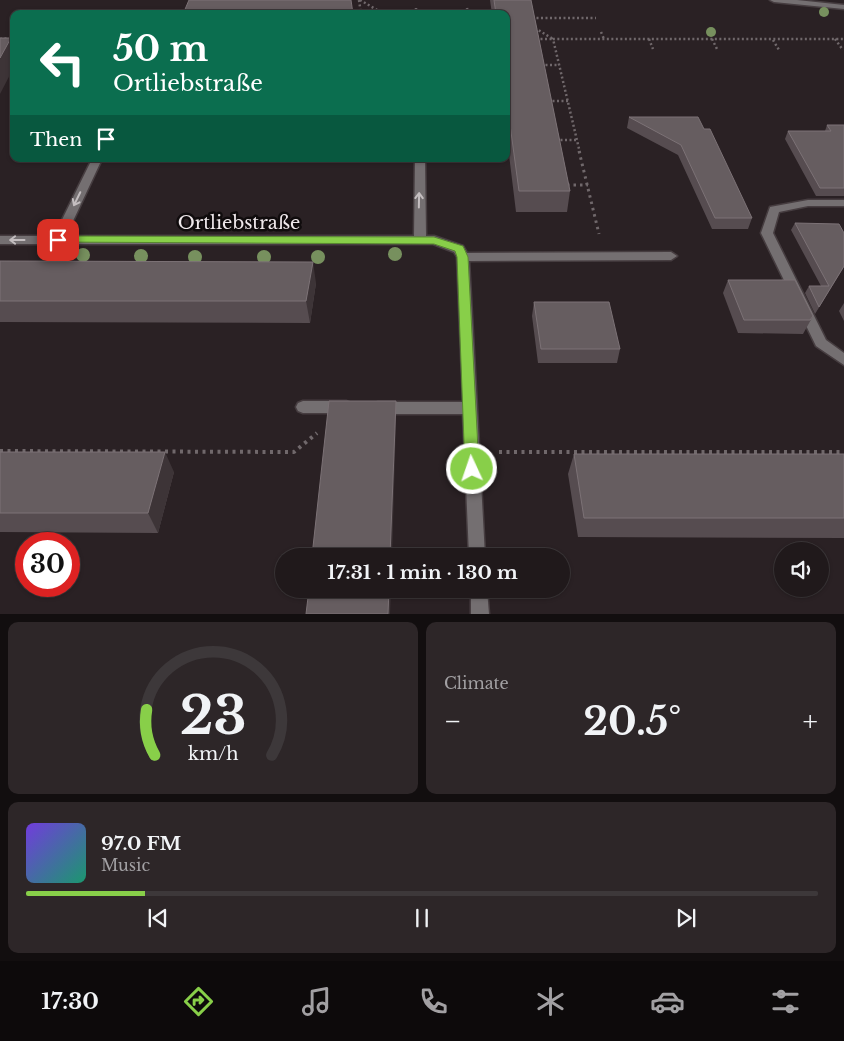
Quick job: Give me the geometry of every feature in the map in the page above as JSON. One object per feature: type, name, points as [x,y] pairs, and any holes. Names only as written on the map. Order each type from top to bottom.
[{"type":"street","points":[[774,0],[844,7]]},
{"type":"street","points":[[58,240],[96,162]]},
{"type":"street","points":[[420,162],[420,241]]},
{"type":"street","points":[[844,203],[808,203],[774,209],[767,233],[821,343],[844,360]]},
{"type":"street","name":"Ortliebstraße","points":[[0,240],[434,240],[460,249],[463,257]]},
{"type":"street","points":[[477,548],[463,257],[671,256]]},
{"type":"street","points":[[303,407],[469,408]]},
{"type":"street","points":[[479,598],[480,614]]},
{"type":"path","points":[[360,0],[377,10]]},
{"type":"path","points":[[529,18],[596,18]]},
{"type":"path","points":[[533,26],[553,39],[604,256]]},
{"type":"path","points":[[601,32],[604,39]]},
{"type":"path","points":[[534,39],[844,40]]},
{"type":"path","points":[[649,39],[653,49]]},
{"type":"path","points":[[712,39],[717,49]]},
{"type":"path","points":[[772,40],[779,50]]},
{"type":"path","points":[[835,40],[843,50]]},
{"type":"path","points":[[538,65],[559,66]]},
{"type":"path","points":[[545,101],[568,101]]},
{"type":"path","points":[[552,140],[577,140]]},
{"type":"path","points":[[561,185],[588,185]]},
{"type":"path","points":[[0,450],[294,452],[318,432],[322,407]]},
{"type":"path","points":[[471,452],[844,452]]},
{"type":"building","points":[[189,0],[351,0],[352,10],[185,10]]},
{"type":"building","points":[[494,0],[531,0],[570,191],[519,191],[510,125],[510,10],[495,10]]},
{"type":"building","points":[[0,38],[10,38],[10,40],[0,58]]},
{"type":"building","points":[[629,117],[698,117],[704,129],[710,129],[752,218],[715,218],[681,145]]},
{"type":"building","points":[[827,125],[844,125],[844,188],[820,188],[788,131],[831,131]]},
{"type":"building","points":[[795,223],[839,224],[844,233],[844,266],[819,307],[809,286],[829,286]]},
{"type":"building","points":[[0,261],[313,262],[306,301],[0,301]]},
{"type":"building","points":[[728,280],[795,280],[813,316],[810,320],[744,320]]},
{"type":"building","points":[[534,302],[609,302],[620,349],[541,349]]},
{"type":"building","points":[[329,401],[396,401],[390,548],[313,548]]},
{"type":"building","points":[[0,452],[165,452],[148,513],[0,513]]},
{"type":"building","points":[[574,454],[844,454],[844,518],[584,518]]},
{"type":"building","points":[[308,598],[389,598],[388,614],[306,614]]},
{"type":"route","points":[[58,240],[434,240],[460,249],[463,257],[472,469]]}]
